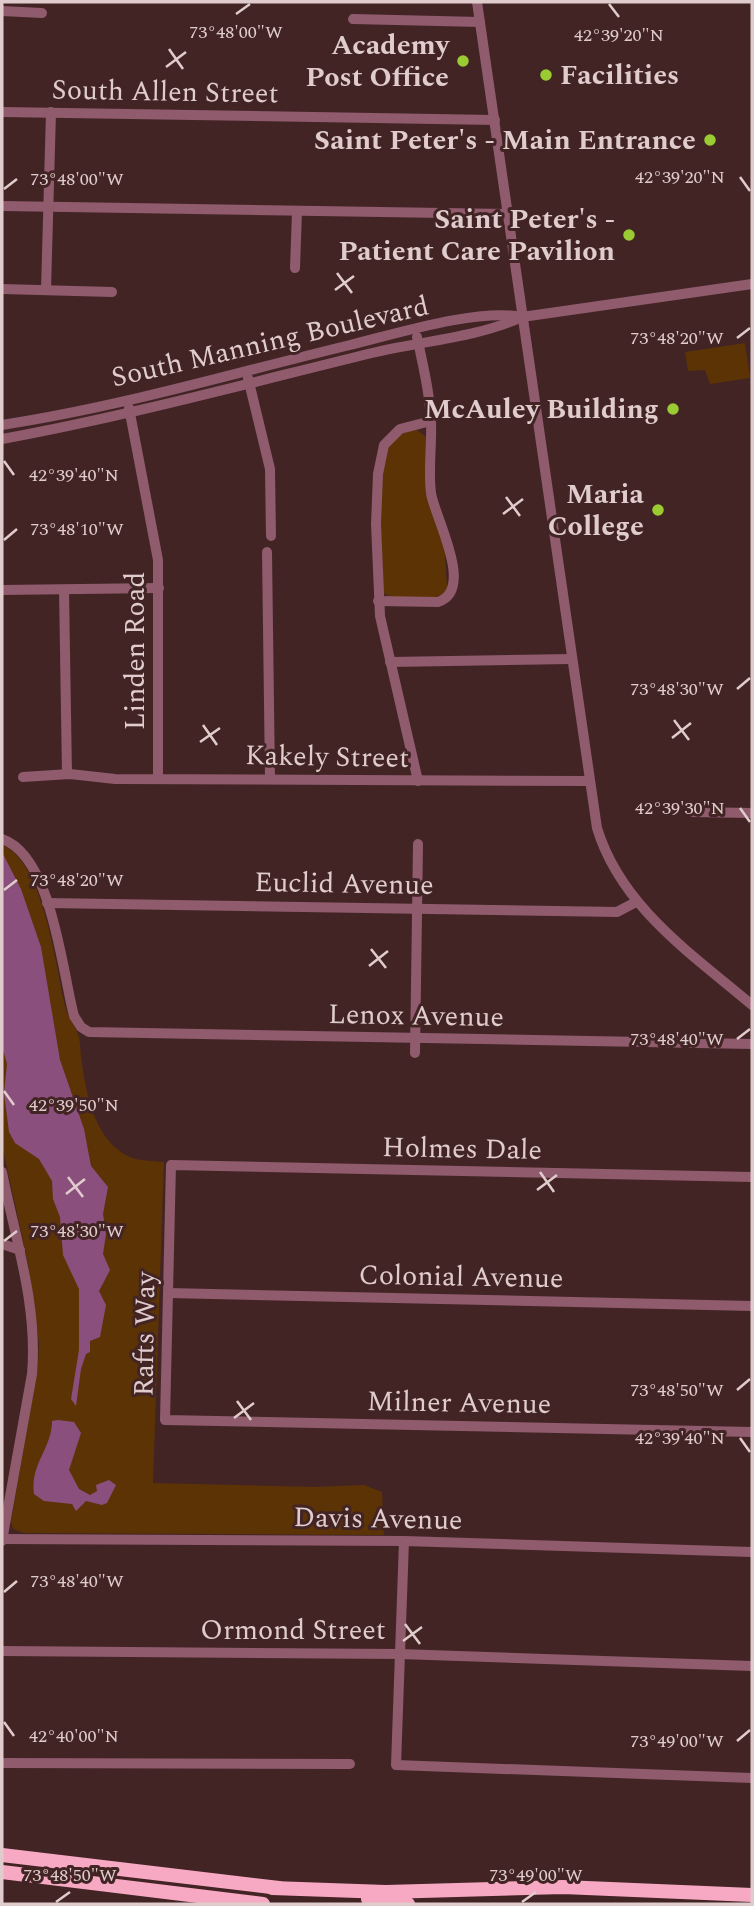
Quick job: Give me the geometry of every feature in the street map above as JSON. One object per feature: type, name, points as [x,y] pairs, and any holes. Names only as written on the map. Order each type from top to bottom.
[{"type":"highway","points":[[2,1855],[408,1904]]},
{"type":"highway","points":[[2,1872],[262,1904]]},
{"type":"highway","points":[[272,1888],[386,1892],[574,1887],[752,1895]]},
{"type":"street","points":[[477,2],[588,781],[603,847],[620,881],[636,902],[752,1005]]},
{"type":"street","points":[[2,11],[42,13]]},
{"type":"street","points":[[353,19],[480,22]]},
{"type":"street","name":"South Allen Street","points":[[2,111],[495,120]]},
{"type":"street","points":[[46,290],[51,113]]},
{"type":"street","points":[[2,206],[508,214]]},
{"type":"street","points":[[295,268],[297,212]]},
{"type":"street","name":"South Manning Boulevard","points":[[2,439],[130,414],[418,343],[503,326],[522,317],[752,284]]},
{"type":"street","points":[[2,289],[112,292]]},
{"type":"street","name":"South Manning Boulevard","points":[[2,425],[128,400],[416,330],[502,313],[522,317]]},
{"type":"street","points":[[378,601],[438,602],[451,591],[450,546],[431,492],[431,421],[416,330]]},
{"type":"street","points":[[246,370],[270,470],[271,536]]},
{"type":"street","name":"Linden Road","points":[[128,400],[155,537],[159,588],[158,779]]},
{"type":"street","points":[[29,420],[31,433]]},
{"type":"street","points":[[418,781],[378,601],[376,524],[382,451],[398,430],[431,421]]},
{"type":"street","points":[[267,552],[270,779]]},
{"type":"street","points":[[2,590],[159,588]]},
{"type":"street","points":[[64,590],[66,774]]},
{"type":"street","points":[[390,662],[571,659]]},
{"type":"street","name":"Kakely Street","points":[[23,777],[66,774],[158,779],[588,781]]},
{"type":"street","points":[[691,812],[752,813]]},
{"type":"street","points":[[2,839],[24,854],[47,903]]},
{"type":"street","points":[[415,1054],[418,844]]},
{"type":"street","name":"Euclid Avenue","points":[[47,903],[617,912],[636,902]]},
{"type":"street","name":"Lenox Avenue","points":[[47,903],[71,1007],[80,1027],[94,1033],[752,1044]]},
{"type":"street","name":"Holmes Dale","points":[[172,1166],[752,1177]]},
{"type":"street","name":"Rafts Way","points":[[165,1420],[172,1166]]},
{"type":"street","points":[[2,1172],[20,1250],[32,1325],[33,1365],[2,1540]]},
{"type":"street","points":[[2,1244],[20,1250]]},
{"type":"street","name":"Colonial Avenue","points":[[168,1293],[752,1306]]},
{"type":"street","name":"Milner Avenue","points":[[165,1420],[752,1432]]},
{"type":"street","name":"Davis Avenue","points":[[2,1540],[404,1541],[752,1552]]},
{"type":"street","points":[[404,1541],[396,1765],[752,1778]]},
{"type":"street","name":"Ormond Street","points":[[2,1651],[400,1654],[752,1666]]},
{"type":"street","points":[[2,1763],[350,1764]]},
{"type":"shaded area","points":[[745,343],[750,378],[710,384],[705,370],[688,371],[685,352]]},
{"type":"shaded area","points":[[417,430],[426,437],[427,495],[444,539],[447,587],[444,594],[436,597],[390,597],[384,593],[381,580],[379,496],[383,463],[387,449],[395,438]]},
{"type":"shaded area","points":[[2,845],[17,855],[29,872],[38,894],[67,1013],[79,1037],[84,1077],[95,1118],[110,1142],[120,1151],[132,1158],[164,1162],[153,1483],[314,1487],[364,1485],[382,1492],[384,1535],[24,1533],[13,1529],[11,1522],[38,1364],[39,1343],[28,1263],[2,1145]]},
{"type":"shaded area","points":[[2,852],[21,889],[41,947],[60,1060],[84,1129],[91,1166],[108,1187],[103,1214],[106,1234],[103,1254],[110,1270],[99,1291],[106,1305],[100,1337],[90,1341],[90,1352],[86,1354],[81,1369],[76,1406],[71,1399],[79,1350],[79,1289],[63,1255],[60,1217],[53,1199],[52,1181],[39,1159],[15,1143],[9,1132],[4,1093],[7,1064],[2,1046]]},
{"type":"shaded area","points":[[52,1421],[74,1422],[81,1433],[69,1470],[79,1489],[90,1495],[97,1491],[96,1485],[109,1480],[116,1485],[107,1503],[102,1505],[86,1501],[76,1511],[72,1504],[44,1501],[34,1494],[35,1473],[49,1440]]},
{"type":"place","name":"Academy Post Office","points":[[463,61]]},
{"type":"place","name":"Facilities","points":[[546,75]]},
{"type":"place","name":"Saint Peter's - Main Entrance","points":[[710,140]]},
{"type":"place","name":"Saint Peter's - Patient Care Pavilion","points":[[629,235]]},
{"type":"place","name":"McAuley Building","points":[[673,409]]},
{"type":"place","name":"Maria College","points":[[658,510]]}]
